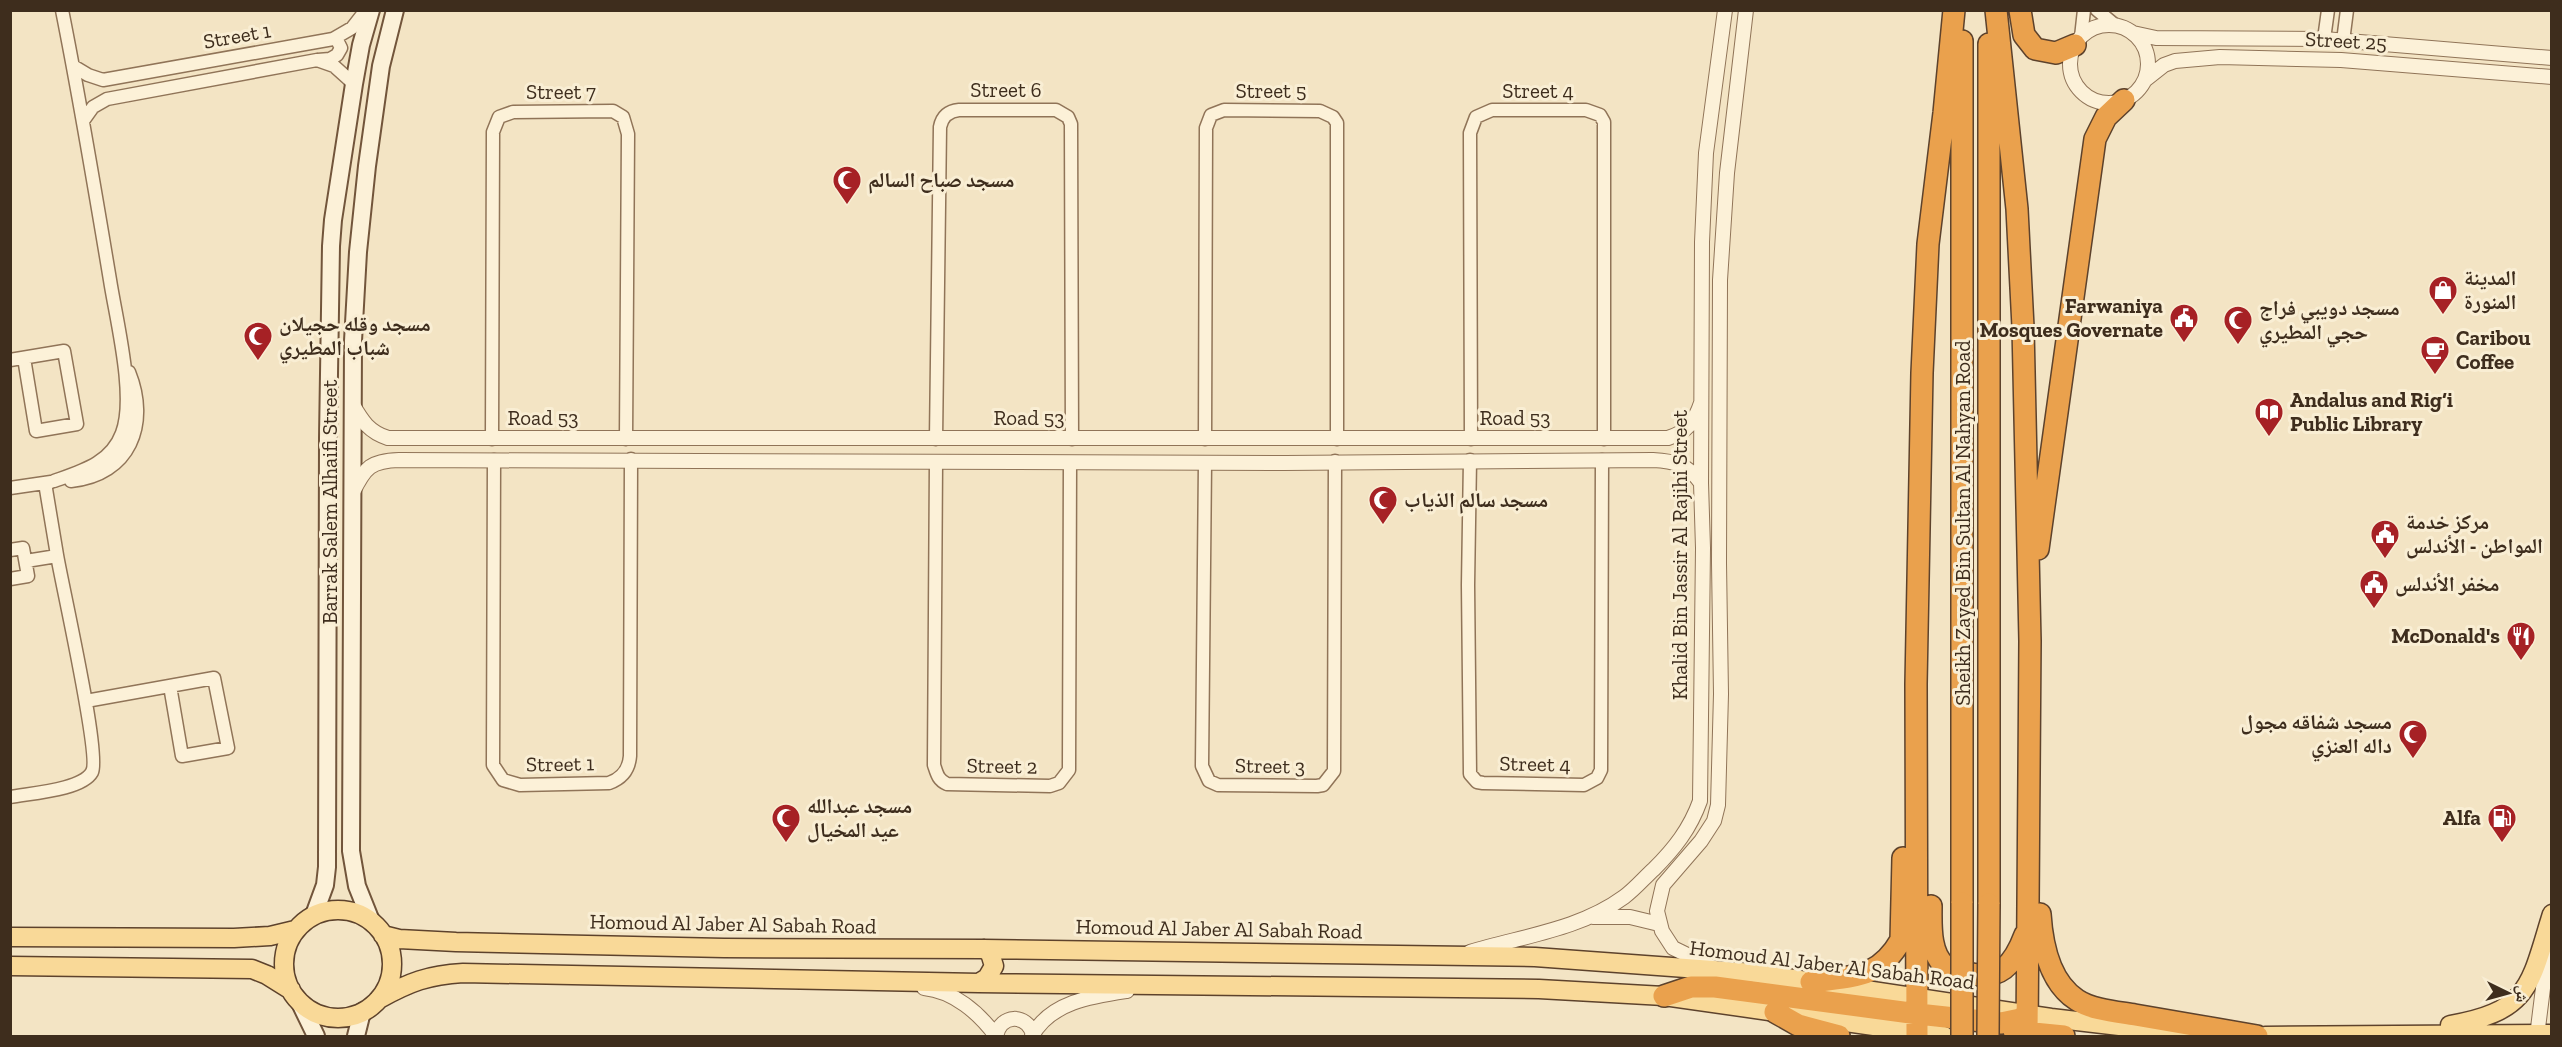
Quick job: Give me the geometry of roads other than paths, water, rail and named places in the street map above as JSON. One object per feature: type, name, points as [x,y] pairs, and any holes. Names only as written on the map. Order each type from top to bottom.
[{"type":"highway","points":[[1918,1021],[1916,684],[1922,373],[1928,244],[1954,10]]},
{"type":"highway","name":"Sheikh Zayed Bin Sultan Al Nahyan Road","points":[[1962,10],[1964,257],[1962,1036]]},
{"type":"highway","name":"Sheikh Zayed Bin Sultan Al Nahyan Road","points":[[1988,10],[1988,1036]]},
{"type":"highway","points":[[1996,10],[2017,209],[2023,327],[2030,776],[2027,1028]]},
{"type":"highway","points":[[2020,10],[2024,35],[2035,49],[2056,53],[2068,50],[2078,41]]},
{"type":"highway","points":[[2029,615],[2095,140],[2106,117],[2124,100]]},
{"type":"highway","points":[[1916,684],[1924,720],[1928,758],[1931,924],[1934,949],[1946,967],[1975,976],[2001,972],[2016,958],[2028,927]]},
{"type":"highway","points":[[1811,982],[1875,970],[1888,961],[1901,940],[1903,764],[1916,684]]},
{"type":"highway","points":[[2030,776],[2041,938],[2049,965],[2063,987],[2077,1001],[2104,1009],[2257,1036]]},
{"type":"highway","points":[[1664,996],[1691,987],[1737,988],[1937,1025],[2027,1028],[2064,1036]]},
{"type":"highway","points":[[1775,1012],[1798,1026],[1839,1036]]},
{"type":"main road","name":"Barrak Salem Alhaifi Street","points":[[314,915],[326,885],[327,867],[331,246],[354,84],[361,45],[371,10]]},
{"type":"main road","name":"Barrak Salem Alhaifi Street","points":[[377,928],[354,873],[351,851],[353,341],[361,218],[381,66],[395,10]]},
{"type":"main road","points":[[333,220],[346,226],[361,218]]},
{"type":"main road","points":[[331,246],[342,240],[348,242],[358,252]]},
{"type":"main road","points":[[327,748],[335,755],[352,753]]},
{"type":"main road","points":[[10,966],[252,969],[267,975],[295,997],[314,1012],[330,1017],[346,1017],[362,1012],[379,999],[388,984],[391,967],[390,950],[377,928],[354,912],[333,910],[314,915],[295,930],[287,944],[284,960],[285,975],[295,997],[316,1036]]},
{"type":"main road","points":[[2380,1034],[2469,1022],[2512,1004],[2526,989],[2535,971],[2552,915]]},
{"type":"main road","name":"Homoud Al Jaber Al Sabah Road","points":[[377,928],[399,939],[456,942],[724,948],[984,949],[1535,957],[1721,971],[1811,982],[1918,1021],[1944,1036]]},
{"type":"main road","points":[[10,937],[234,938],[270,936],[295,930]]},
{"type":"main road","points":[[979,983],[987,978],[994,966],[990,953],[984,949]]},
{"type":"main road","name":"Homoud Al Jaber Al Sabah Road","points":[[379,999],[404,985],[432,975],[463,973],[979,983],[1174,983],[1539,989],[1664,996],[1775,1012],[2027,1028],[2051,1018],[2206,1036]]},
{"type":"main road","points":[[356,1036],[362,1012]]},
{"type":"main road","points":[[2265,1036],[2542,1034]]},
{"type":"street","points":[[10,488],[50,482],[96,465],[108,456],[122,435],[127,414],[123,358],[79,96],[62,10]]},
{"type":"street","name":"Street 1","points":[[79,96],[91,85],[103,80],[336,38],[352,28],[366,10]]},
{"type":"street","name":"Khalid Bin Jassir Al Rajihi Street","points":[[1460,956],[1502,942],[1546,933],[1588,917],[1624,897],[1673,850],[1691,823],[1700,801],[1703,548],[1701,403],[1705,175],[1725,10]]},
{"type":"street","name":"Khalid Bin Jassir Al Rajihi Street","points":[[1659,924],[1658,901],[1663,885],[1701,841],[1714,821],[1718,805],[1720,280],[1727,173],[1746,10]]},
{"type":"street","points":[[2084,10],[2078,41],[2070,58],[2071,72],[2080,90],[2091,99],[2103,103],[2124,100],[2135,93],[2145,80],[2148,69],[2147,56],[2142,43],[2133,33],[2115,25],[2097,10]]},
{"type":"street","points":[[2324,39],[2328,10]]},
{"type":"street","points":[[2343,40],[2347,10]]},
{"type":"street","points":[[2078,41],[2094,28],[2115,25]]},
{"type":"street","name":"Street 25","points":[[2133,33],[2146,38],[2343,40],[2552,58]]},
{"type":"street","name":"Street 1","points":[[79,96],[107,99],[330,59],[338,55],[341,48],[336,38]]},
{"type":"street","name":"Street 25","points":[[2145,80],[2164,65],[2175,61],[2220,57],[2341,60],[2552,77]]},
{"type":"street","points":[[317,60],[334,66],[354,84]]},
{"type":"street","points":[[73,66],[87,75],[103,80]]},
{"type":"street","points":[[83,121],[93,107],[107,99]]},
{"type":"street","name":"Street 6","points":[[936,439],[940,128],[948,113],[969,110],[1056,110],[1068,117],[1071,124],[1072,439]]},
{"type":"street","name":"Street 5","points":[[1205,439],[1206,128],[1208,119],[1215,112],[1236,110],[1320,111],[1333,117],[1337,123],[1337,439]]},
{"type":"street","name":"Street 4","points":[[1471,439],[1470,133],[1476,117],[1492,110],[1587,110],[1600,115],[1604,122],[1604,438]]},
{"type":"street","name":"Street 7","points":[[492,440],[493,132],[499,117],[513,112],[614,111],[623,117],[628,134],[626,439]]},
{"type":"street","points":[[1705,175],[1712,165],[1722,167],[1727,173]]},
{"type":"street","points":[[10,360],[64,351],[77,424],[36,431],[24,358]]},
{"type":"street","name":"Road 53","points":[[353,405],[363,422],[374,434],[402,439],[1471,439],[1668,438],[1680,434],[1695,420],[1701,403]]},
{"type":"street","points":[[1653,438],[1659,447],[1657,457],[1653,460]]},
{"type":"street","points":[[399,460],[397,449],[402,439]]},
{"type":"street","points":[[1250,439],[1262,449],[1258,459],[1253,463]]},
{"type":"street","points":[[1285,439],[1279,442],[1275,450],[1285,463]]},
{"type":"street","points":[[700,459],[707,450],[702,440]]},
{"type":"street","points":[[731,440],[726,450],[732,459]]},
{"type":"street","name":"Street 1","points":[[494,460],[493,765],[503,780],[520,785],[609,783],[621,777],[628,768],[630,756],[630,459]]},
{"type":"street","name":"Road 53","points":[[353,492],[362,474],[375,463],[399,460],[732,459],[1285,463],[1653,460],[1682,465],[1701,483]]},
{"type":"street","name":"Street 4","points":[[1470,460],[1468,585],[1470,774],[1477,782],[1483,783],[1584,785],[1597,778],[1601,770],[1602,460]]},
{"type":"street","name":"Street 3","points":[[1205,463],[1202,766],[1209,781],[1218,785],[1317,786],[1323,785],[1334,771],[1335,461]]},
{"type":"street","name":"Street 2","points":[[936,462],[934,765],[937,775],[947,784],[1050,786],[1059,783],[1069,770],[1070,463]]},
{"type":"street","points":[[10,797],[68,787],[85,781],[93,770],[94,753],[86,701],[57,556],[50,482]]},
{"type":"street","points":[[10,550],[23,548],[28,576],[10,579]]},
{"type":"street","points":[[26,561],[57,556]]},
{"type":"street","points":[[86,701],[214,678],[228,748],[182,756],[170,686]]},
{"type":"street","points":[[1701,715],[1703,723],[1711,729],[1715,728],[1720,720]]},
{"type":"street","points":[[2542,1034],[2552,915]]},
{"type":"street","points":[[1588,917],[1630,916],[1659,924],[1673,948],[1721,971]]},
{"type":"street","points":[[803,978],[860,987],[935,989],[971,1009],[996,1036],[1000,1025],[1011,1018],[1017,1018],[1028,1024],[1033,1035]]},
{"type":"street","points":[[1033,1035],[1043,1021],[1059,1009],[1077,1001],[1174,983]]},
{"type":"place","name":"مسجد صباح السالم","points":[[847,206]]},
{"type":"place","name":"المدينة المنورة","points":[[2443,316]]},
{"type":"place","name":"Farwaniya Mosques Governate","points":[[2184,344]]},
{"type":"place","name":"مسجد دويبي فراج حجي المطيري","points":[[2238,346]]},
{"type":"place","name":"مسجد وقله حجيلان شباب المطيري","points":[[258,362]]},
{"type":"place","name":"Caribou Coffee","points":[[2435,376]]},
{"type":"place","name":"Andalus and Rig‘i Public Library","points":[[2269,438]]},
{"type":"place","name":"مسجد سالم الذياب","points":[[1383,526]]},
{"type":"place","name":"مركز خدمة المواطن - الأندلس","points":[[2385,560]]},
{"type":"place","name":"مخفر الأندلس","points":[[2374,610]]},
{"type":"place","name":"McDonald's","points":[[2521,662]]},
{"type":"place","name":"مسجد شفاقه مجول داله العنزي","points":[[2413,760]]},
{"type":"place","name":"مسجد عبدالله عيد المخيال","points":[[786,844]]},
{"type":"place","name":"Alfa","points":[[2502,844]]}]
